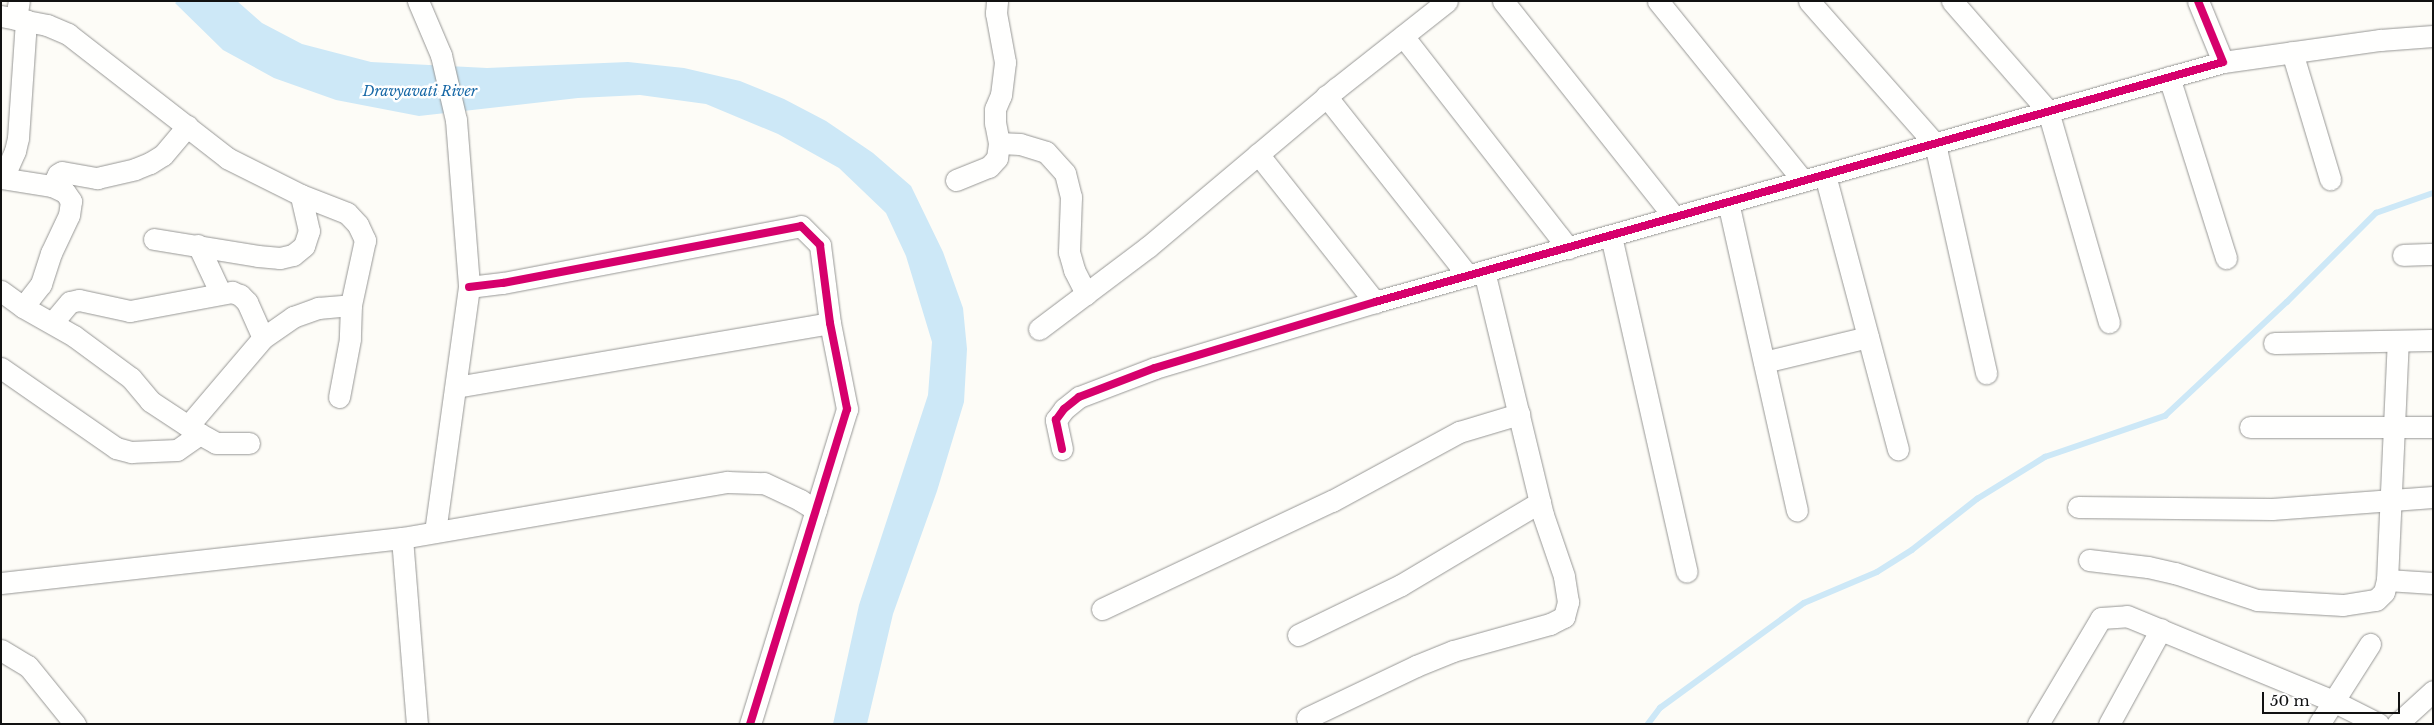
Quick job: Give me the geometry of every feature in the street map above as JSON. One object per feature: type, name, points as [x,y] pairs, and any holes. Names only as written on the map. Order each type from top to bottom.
[{"type":"street","points":[[418,1],[441,55],[456,120],[469,287],[435,532]]},
{"type":"street","points":[[956,180],[989,167],[997,158],[999,143],[995,122],[995,109],[1001,95],[1005,62],[996,13],[998,1]]},
{"type":"street","points":[[1039,329],[1148,247],[1326,96],[1448,1]]},
{"type":"street","points":[[1503,1],[1674,218]]},
{"type":"street","points":[[1658,1],[1803,181]]},
{"type":"street","points":[[1809,1],[1935,144],[1986,373]]},
{"type":"street","points":[[1952,1],[2048,112],[2109,322]]},
{"type":"street","points":[[2198,1],[2223,62]]},
{"type":"street","points":[[23,307],[42,284],[51,253],[69,214],[71,201],[65,192],[52,186],[2,178],[15,152],[18,138],[16,14],[68,34],[227,158],[301,196],[348,213],[365,240],[350,305],[350,340],[340,397]]},
{"type":"street","points":[[1403,36],[1568,248]]},
{"type":"street","points":[[1062,449],[1056,420],[1064,409],[1079,397],[1155,368],[1375,302],[2223,62],[2433,36]]},
{"type":"street","points":[[2292,52],[2330,179]]},
{"type":"street","points":[[2169,77],[2226,258]]},
{"type":"street","points":[[1307,718],[1423,663],[1453,651],[1550,624],[1564,617],[1568,602],[1564,576],[1540,502],[1519,414],[1476,274],[1326,96]]},
{"type":"street","points":[[52,186],[58,174],[62,172],[97,178],[135,169],[150,163],[163,155],[187,126]]},
{"type":"street","points":[[999,143],[1020,144],[1046,152],[1065,173],[1071,196],[1069,252],[1074,270],[1086,294]]},
{"type":"street","points":[[1258,154],[1375,302]]},
{"type":"street","points":[[1825,175],[1898,449]]},
{"type":"street","points":[[154,239],[258,256],[280,258],[292,255],[304,246],[309,232],[301,196]]},
{"type":"street","points":[[1728,202],[1797,510]]},
{"type":"street","points":[[469,287],[512,281],[801,226],[820,245],[830,323],[847,409],[750,724]]},
{"type":"street","points":[[1610,236],[1687,572]]},
{"type":"street","points":[[198,245],[220,292]]},
{"type":"street","points":[[2403,255],[2433,254]]},
{"type":"street","points":[[1,292],[23,307],[53,322],[131,378],[150,401],[194,430],[216,443],[249,444]]},
{"type":"street","points":[[53,322],[70,302],[79,300],[130,311],[220,292],[232,292],[240,295],[247,302],[263,338]]},
{"type":"street","points":[[1,368],[116,448],[131,452],[177,450],[263,338],[293,317],[318,308],[350,305]]},
{"type":"street","points":[[456,387],[830,323]]},
{"type":"street","points":[[1764,362],[1868,337]]},
{"type":"street","points":[[2274,343],[2433,340]]},
{"type":"street","points":[[2088,560],[2148,567],[2175,573],[2257,600],[2343,606],[2376,600],[2384,592],[2387,580],[2398,341]]},
{"type":"street","points":[[1102,609],[1332,501],[1459,432],[1519,414]]},
{"type":"street","points":[[2250,427],[2433,426]]},
{"type":"street","points":[[1,583],[402,538],[727,482],[764,483],[800,500],[816,510]]},
{"type":"street","points":[[2078,507],[2272,509],[2433,497]]},
{"type":"street","points":[[1298,635],[1401,586],[1540,502]]},
{"type":"street","points":[[402,538],[417,724]]},
{"type":"street","points":[[2387,580],[2433,583]]},
{"type":"street","points":[[2038,724],[2102,618],[2127,616],[2161,628],[2333,700],[2379,724]]},
{"type":"street","points":[[2109,724],[2161,628]]},
{"type":"street","points":[[2319,724],[2370,644]]},
{"type":"street","points":[[1,650],[28,666],[75,724]]},
{"type":"street","points":[[2397,724],[2433,691]]},
{"type":"water","name":"Dravyavati River","points":[[178,1],[237,1],[262,23],[302,44],[371,62],[487,68],[628,62],[684,68],[740,81],[784,99],[826,121],[873,153],[911,186],[943,252],[963,308],[967,349],[964,402],[937,491],[893,614],[867,724],[833,724],[859,605],[928,395],[932,342],[906,256],[886,213],[839,168],[778,134],[706,104],[640,95],[578,98],[419,116],[336,100],[274,78],[223,50],[175,3]]},
{"type":"waterway","points":[[1648,724],[1660,708],[1804,603],[1877,572],[1912,550],[1977,499],[2045,457],[2165,416],[2287,302],[2376,213],[2433,193]]},
{"type":"cycle path","points":[[1062,449],[1056,420],[1064,409],[1079,397],[1155,368],[1375,302],[2223,62],[2198,1]]},
{"type":"cycle path","points":[[469,287],[503,283],[801,226],[820,245],[830,323],[847,409],[750,724]]}]
